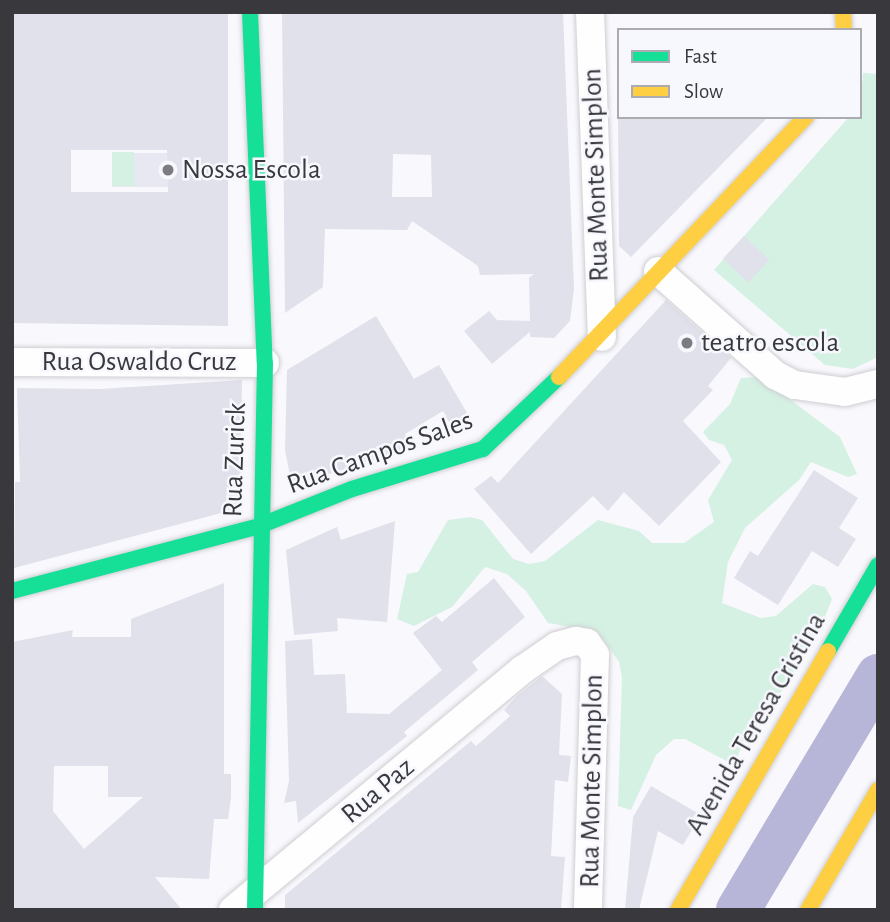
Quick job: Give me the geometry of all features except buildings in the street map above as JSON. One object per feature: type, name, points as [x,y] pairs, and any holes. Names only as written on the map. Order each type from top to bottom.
[{"type":"street","name":"Rua Zurick","points":[[248,904],[265,363],[250,12]]},
{"type":"street","name":"Rua Monte Simplon","points":[[590,12],[602,337]]},
{"type":"street","name":"Rua Campos Sales","points":[[12,591],[258,526],[352,488],[483,449],[602,337],[658,271],[804,119]]},
{"type":"street","points":[[658,271],[775,375],[795,385],[845,392],[878,384]]},
{"type":"street","name":"Rua Oswaldo Cruz","points":[[12,362],[265,363]]},
{"type":"street","name":"Avenida Teresa Cristina","points":[[678,910],[878,565]]},
{"type":"street","name":"Rua Monte Simplon","points":[[522,670],[557,646],[576,641],[587,643],[595,655],[588,910]]},
{"type":"street","name":"Rua Paz","points":[[248,904],[522,670]]},
{"type":"street","points":[[808,910],[878,790]]},
{"type":"shaded area","name":"Nossa Escola","points":[[112,153],[224,153],[224,187],[112,187]]},
{"type":"green space","points":[[863,73],[878,74],[878,357],[853,369],[825,365],[714,270],[847,119],[862,119]]},
{"type":"green space","points":[[112,152],[134,152],[134,186],[112,186]]},
{"type":"green space","points":[[760,377],[840,437],[857,474],[848,477],[811,462],[799,480],[745,528],[728,562],[722,603],[761,618],[776,616],[813,584],[825,587],[832,599],[822,624],[767,715],[746,736],[734,765],[685,739],[674,739],[656,755],[631,810],[618,806],[622,677],[619,662],[598,632],[548,623],[526,591],[507,574],[485,567],[452,607],[414,626],[397,619],[407,574],[418,572],[448,520],[470,517],[482,520],[513,559],[529,564],[545,561],[598,520],[639,531],[652,543],[684,543],[714,522],[708,500],[732,460],[724,445],[709,440],[703,432],[730,404],[741,378]]},
{"type":"waterway","points":[[738,910],[878,676]]},
{"type":"traffic: fast","points":[[250,12],[265,363],[255,910]]},
{"type":"traffic: fast","points":[[12,591],[259,526],[352,489],[483,449],[559,377]]},
{"type":"traffic: fast","points":[[828,651],[878,565]]},
{"type":"traffic: slow","points":[[843,12],[844,28]]},
{"type":"traffic: slow","points":[[559,377],[804,119]]},
{"type":"traffic: slow","points":[[678,910],[828,651]]},
{"type":"traffic: slow","points":[[808,910],[878,790]]},
{"type":"place","name":"Nossa Escola","points":[[168,170]]},
{"type":"place","name":"teatro escola","points":[[687,343]]}]
